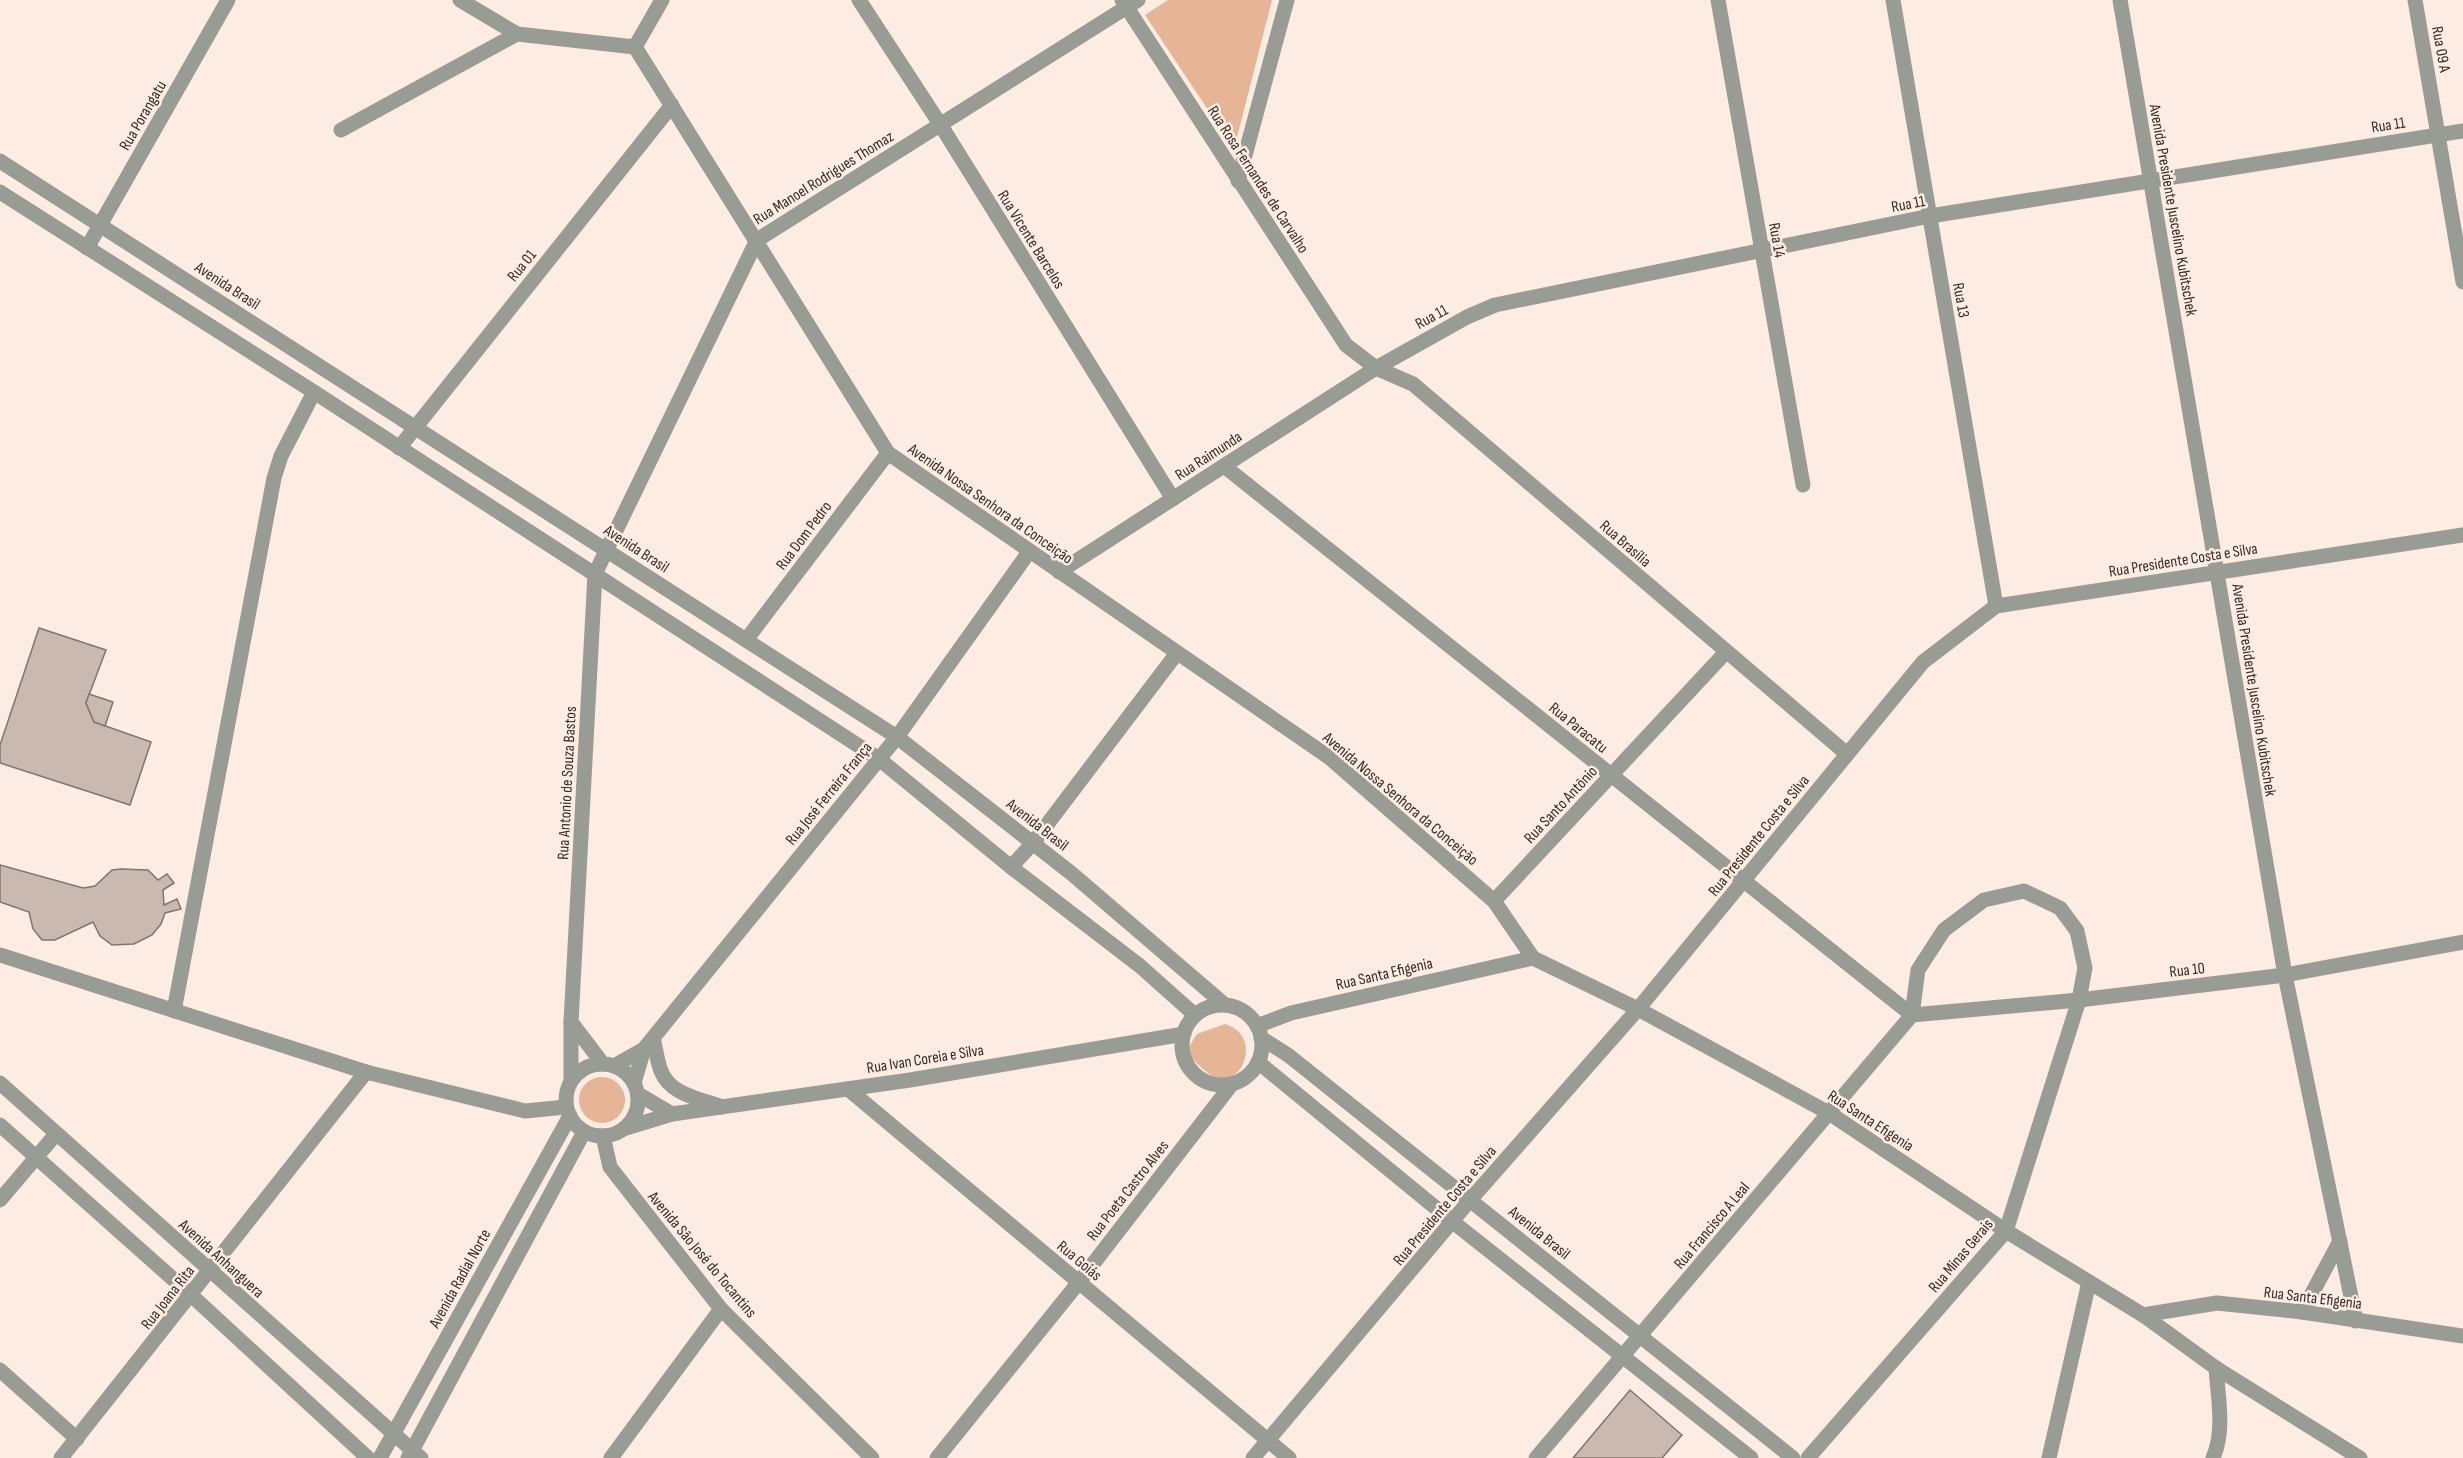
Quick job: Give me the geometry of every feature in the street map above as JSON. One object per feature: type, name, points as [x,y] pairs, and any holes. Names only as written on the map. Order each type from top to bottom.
[{"type":"street","name":"Rua Porangatu","points":[[87,248],[228,0]]},
{"type":"street","points":[[460,0],[517,34],[635,47],[663,0]]},
{"type":"street","name":"Rua Vicente Barcelos","points":[[859,0],[940,124],[1173,500]]},
{"type":"street","points":[[1239,181],[1287,0]]},
{"type":"street","name":"Rua 14","points":[[1718,0],[1803,485]]},
{"type":"street","name":"Rua 13","points":[[1893,0],[1996,606]]},
{"type":"street","name":"Avenida Presidente Juscelino Kubitschek","points":[[2120,0],[2284,975],[2356,1321]]},
{"type":"street","name":"Rua 09 A","points":[[2415,0],[2463,282]]},
{"type":"street","name":"Rua Manoel Rodrigues Thomaz","points":[[607,549],[757,240],[1129,2]]},
{"type":"street","name":"Rua Rosa Fernandes de Carvalho","points":[[1129,2],[1239,181],[1346,345],[1376,368]]},
{"type":"street","points":[[341,130],[517,34]]},
{"type":"street","name":"Avenida Nossa Senhora da Conceição","points":[[635,47],[888,453],[1330,758],[1494,901],[1533,958]]},
{"type":"street","name":"Rua 01","points":[[399,448],[672,105]]},
{"type":"street","name":"Rua 11","points":[[1376,368],[1467,317],[1495,305],[1930,216],[2463,130]]},
{"type":"street","name":"Avenida Brasil","points":[[0,161],[897,737],[1071,873],[1225,1005]]},
{"type":"street","points":[[0,192],[315,392],[879,759],[1011,867],[1140,966],[1195,1015]]},
{"type":"street","points":[[226,337],[239,314]]},
{"type":"street","name":"Rua Raimunda","points":[[1059,572],[1376,368]]},
{"type":"street","name":"Rua Brasília","points":[[1376,368],[1413,384],[1847,754]]},
{"type":"street","points":[[174,1011],[274,478],[281,456],[315,392]]},
{"type":"street","name":"Rua Dom Pedro","points":[[746,640],[888,453]]},
{"type":"street","name":"Rua Paracatu","points":[[1224,466],[1912,1015]]},
{"type":"street","name":"Rua Presidente Costa e Silva","points":[[1253,1458],[1470,1200],[1638,1009],[1923,662],[1996,606],[2463,535]]},
{"type":"street","name":"Rua Antonio de Souza Bastos","points":[[571,1081],[571,1022],[595,574],[607,549]]},
{"type":"street","name":"Rua José Ferreira França","points":[[609,1065],[648,1044],[897,737],[1029,552]]},
{"type":"street","name":"Rua Santo Antônio","points":[[1494,901],[1726,652]]},
{"type":"street","points":[[1011,867],[1033,843],[1177,653]]},
{"type":"street","name":"Rua Minas Gerais","points":[[1808,1458],[2006,1231],[2079,1000],[2085,968],[2077,931],[2060,908],[2024,891],[1984,900],[1944,930],[1918,970],[1912,1015]]},
{"type":"street","name":"Rua 10","points":[[1912,1015],[2079,1000],[2284,975],[2463,942]]},
{"type":"street","points":[[0,955],[366,1072],[525,1111],[568,1112]]},
{"type":"street","name":"Rua Santa Efigenia","points":[[1259,1032],[1291,1013],[1533,958],[1638,1009],[1829,1113],[2006,1231],[2143,1316],[2217,1303],[2302,1312],[2463,1336]]},
{"type":"street","points":[[1225,1005],[1238,1008],[1249,1016],[1259,1032],[1262,1050],[1258,1062],[1248,1076],[1232,1084],[1218,1084],[1204,1081],[1193,1072],[1184,1054],[1184,1034],[1195,1015],[1209,1007],[1225,1005]]},
{"type":"street","name":"Rua Francisco A Leal","points":[[1536,1458],[1912,1015]]},
{"type":"street","points":[[571,1022],[609,1065]]},
{"type":"street","name":"Avenida Brasil","points":[[1259,1032],[1793,1458]]},
{"type":"street","name":"Rua Ivan Coreia e Silva","points":[[626,1128],[672,1114],[848,1089],[1184,1034]]},
{"type":"street","points":[[648,1044],[668,1083],[679,1091],[725,1108]]},
{"type":"street","name":"Rua José Ferreira França","points":[[636,1089],[648,1044]]},
{"type":"street","points":[[1258,1062],[1453,1222],[1750,1458]]},
{"type":"street","points":[[591,1065],[609,1065],[626,1072],[636,1089],[638,1107],[634,1118],[626,1128],[615,1134],[603,1136],[584,1132],[568,1112],[566,1094],[571,1081],[580,1071],[591,1065]]},
{"type":"street","name":"Rua Joana Rita","points":[[62,1458],[366,1072]]},
{"type":"street","name":"Avenida Anhanguera","points":[[0,1083],[414,1455]]},
{"type":"street","name":"Rua Poeta Castro Alves","points":[[938,1458],[1232,1084]]},
{"type":"street","points":[[636,1089],[672,1114]]},
{"type":"street","name":"Rua Goiás","points":[[848,1089],[1289,1458]]},
{"type":"street","name":"Avenida Radial Norte","points":[[380,1458],[568,1112]]},
{"type":"street","points":[[0,1125],[369,1458]]},
{"type":"street","points":[[414,1455],[584,1132]]},
{"type":"street","points":[[0,1200],[56,1134]]},
{"type":"street","name":"Avenida São José do Tocantins","points":[[603,1136],[610,1167],[721,1309],[872,1458]]},
{"type":"street","points":[[2302,1312],[2340,1241]]},
{"type":"street","points":[[2049,1458],[2089,1282]]},
{"type":"street","points":[[611,1458],[721,1309]]},
{"type":"street","points":[[2143,1316],[2216,1368],[2360,1458]]},
{"type":"street","points":[[2213,1458],[2219,1445],[2220,1419],[2216,1368]]},
{"type":"street","points":[[0,1370],[77,1439]]},
{"type":"shaded area","points":[[1168,0],[1272,0],[1234,149],[1145,15]]},
{"type":"shaded area","points":[[1225,1024],[1237,1030],[1244,1039],[1246,1049],[1245,1060],[1240,1069],[1233,1076],[1224,1079],[1214,1077],[1207,1072],[1188,1055],[1187,1050],[1197,1034]]},
{"type":"shaded area","points":[[602,1077],[618,1084],[625,1100],[618,1116],[602,1123],[586,1116],[579,1100],[586,1084]]},
{"type":"building","points":[[39,628],[106,650],[86,703],[94,722],[151,742],[130,805],[0,763],[0,745]]},
{"type":"building","points":[[89,694],[113,702],[105,726],[94,722],[86,703]]},
{"type":"building","points":[[0,865],[83,888],[95,886],[112,870],[148,870],[158,880],[167,874],[174,883],[163,890],[164,905],[177,899],[181,909],[165,913],[161,924],[152,935],[134,944],[112,945],[100,936],[93,922],[55,940],[42,940],[33,929],[29,912],[0,902]]},
{"type":"building","points":[[1630,1390],[1682,1435],[1662,1458],[1573,1458]]}]
